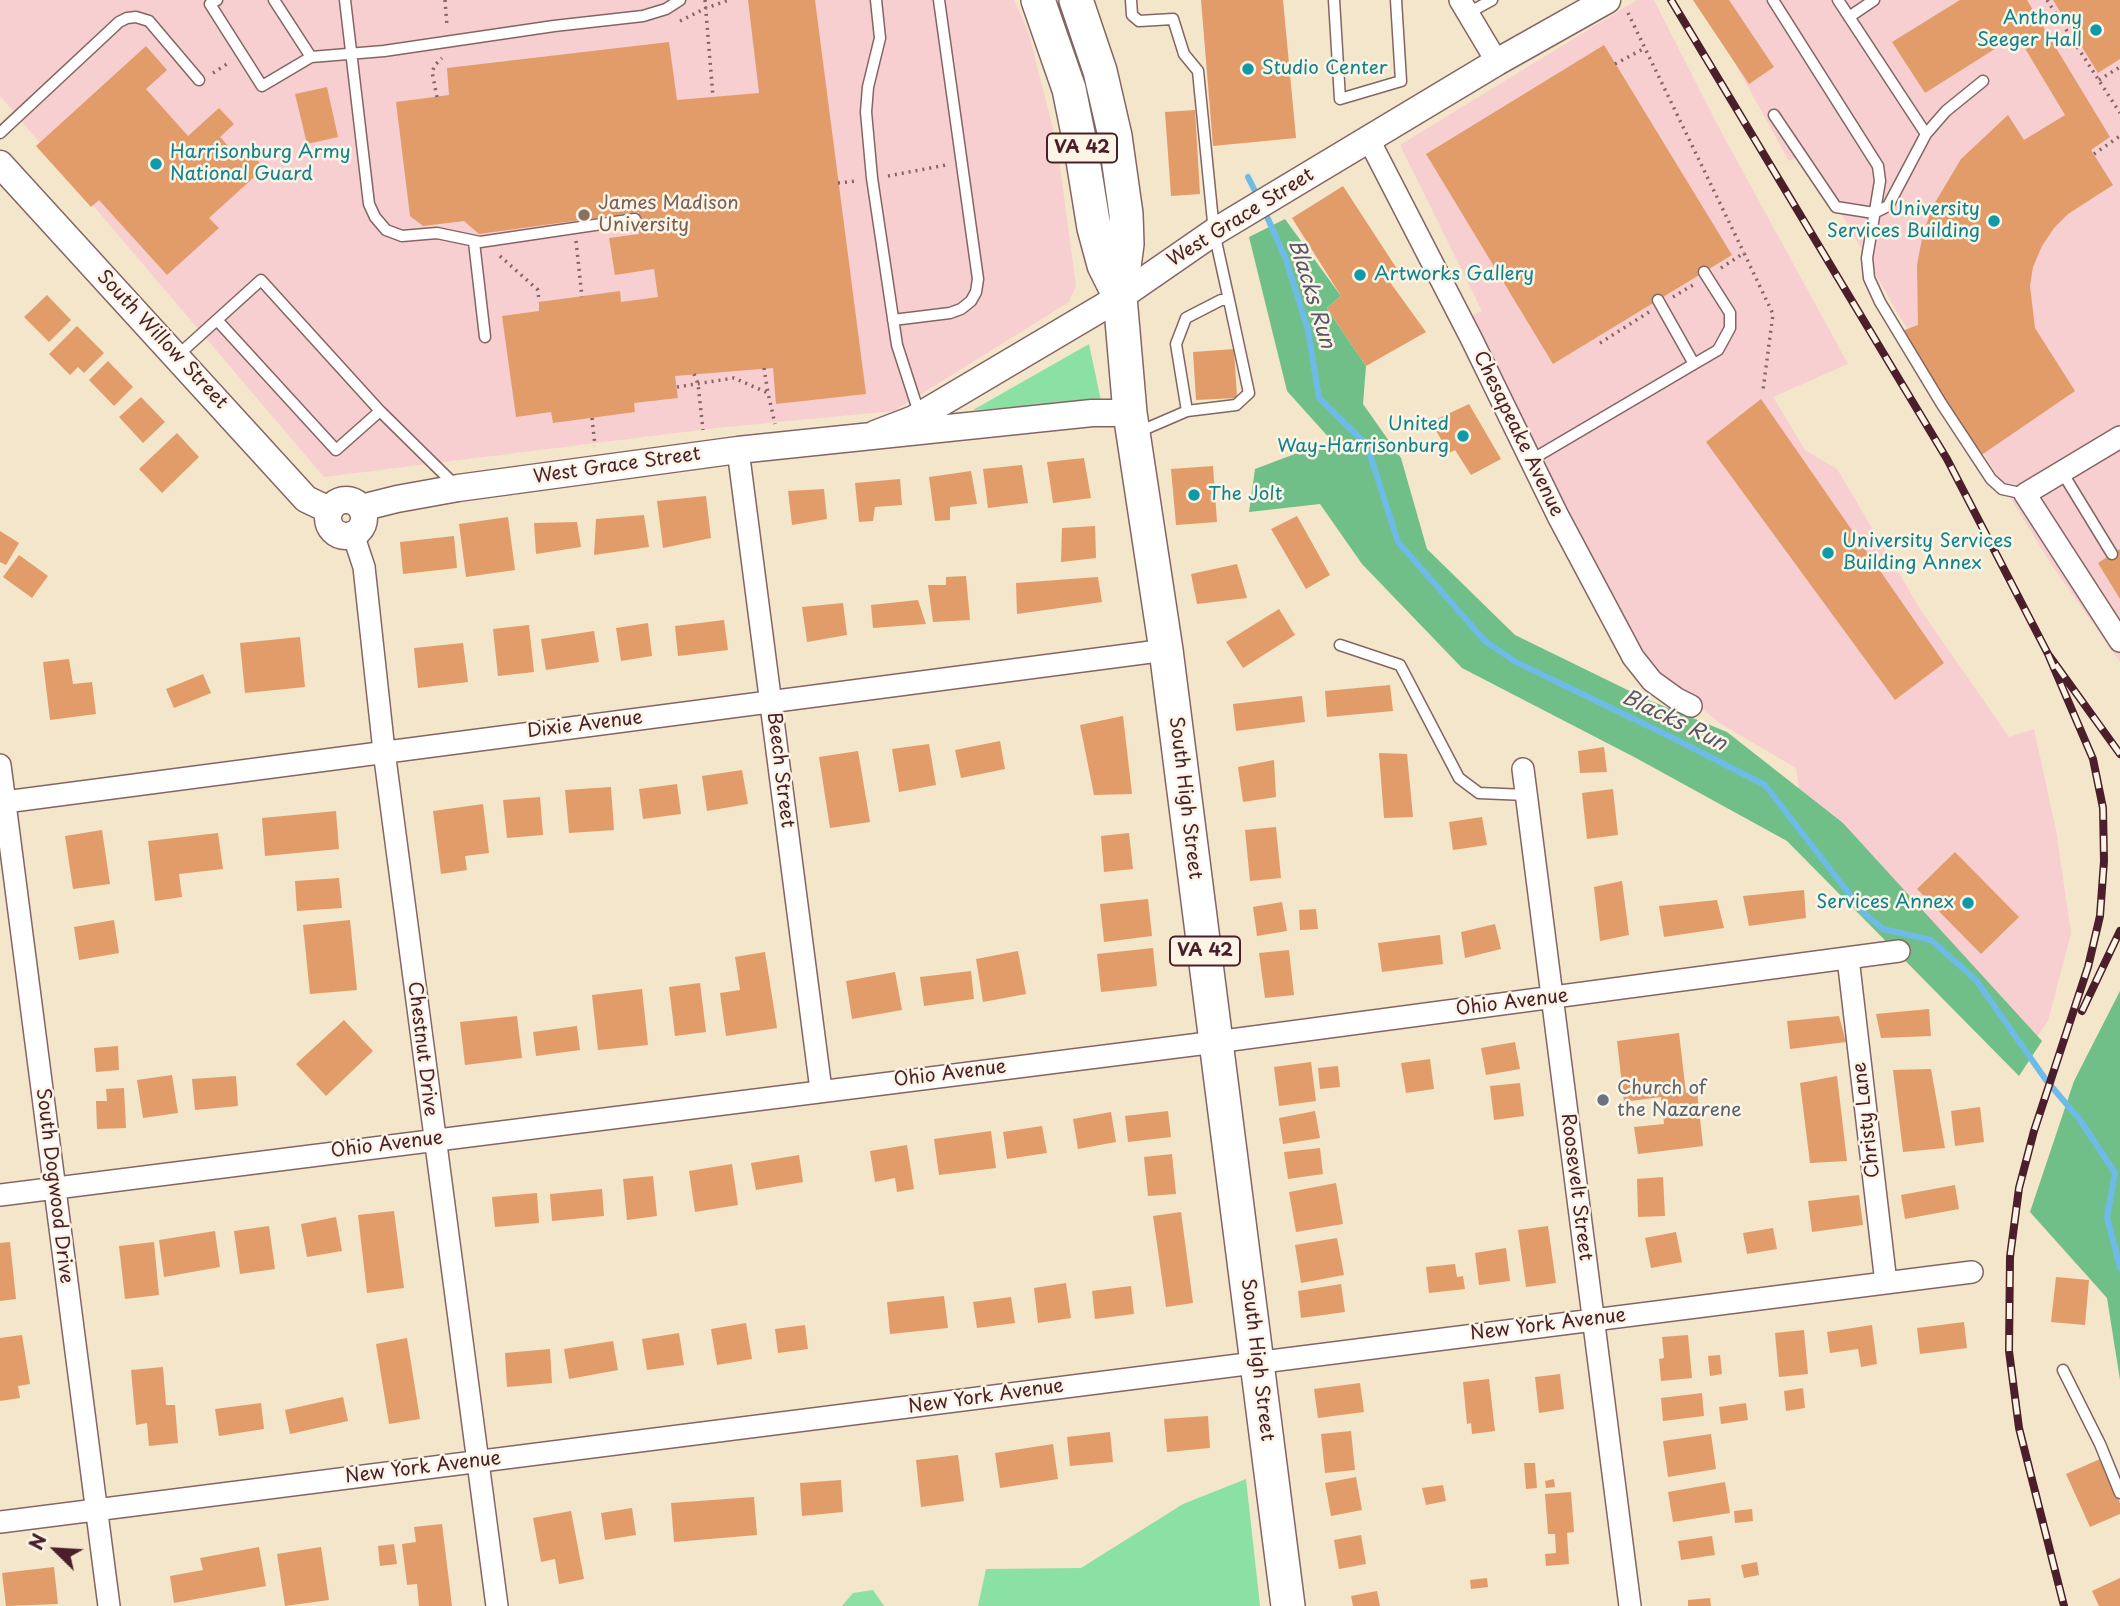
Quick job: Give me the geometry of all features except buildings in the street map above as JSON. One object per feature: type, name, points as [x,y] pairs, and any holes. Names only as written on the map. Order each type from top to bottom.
[{"type":"main road","name":"South High Street","points":[[1038,0],[1069,89],[1097,240],[1104,265],[1120,297],[1132,424],[1166,650],[1288,1606]]},
{"type":"main road","name":"VA 42","points":[[1076,0],[1100,71],[1115,136],[1126,214],[1127,244],[1120,297]]},
{"type":"street","name":"West Grace Street","points":[[922,422],[1120,297],[1214,232],[1497,62],[1616,2]]},
{"type":"street","points":[[1464,6],[1497,62]]},
{"type":"street","name":"Chesapeake Avenue","points":[[1369,140],[1633,657],[1652,681],[1691,706]]},
{"type":"street","name":"South Willow Street","points":[[0,164],[306,499],[329,510]]},
{"type":"street","name":"West Grace Street","points":[[362,508],[458,488],[875,434],[922,422],[1092,413],[1132,424]]},
{"type":"street","points":[[2120,437],[2025,494],[2120,642]]},
{"type":"street","name":"Beech Street","points":[[738,450],[821,1090]]},
{"type":"street","points":[[348,499],[362,508],[362,526],[354,534],[341,536],[331,528],[327,516],[337,502],[348,499]]},
{"type":"street","name":"Chestnut Drive","points":[[354,534],[364,567],[384,751],[497,1606]]},
{"type":"street","name":"Dixie Avenue","points":[[5,802],[1166,650]]},
{"type":"street","name":"South Dogwood Drive","points":[[0,765],[109,1606]]},
{"type":"street","name":"Roosevelt Street","points":[[1523,769],[1630,1606]]},
{"type":"street","name":"Ohio Avenue","points":[[0,1195],[1216,1042],[1899,951]]},
{"type":"street","name":"Christy Lane","points":[[1848,958],[1885,1283]]},
{"type":"street","name":"New York Avenue","points":[[0,1522],[1972,1272]]},
{"type":"lane","points":[[217,0],[210,4],[262,86],[312,57],[352,55],[643,16],[666,9],[680,0]]},
{"type":"lane","points":[[274,0],[312,57]]},
{"type":"lane","points":[[345,0],[369,204],[374,217],[386,230],[402,236],[438,233],[474,242],[635,219]]},
{"type":"lane","points":[[878,0],[880,37],[868,87],[866,112],[872,178],[897,345],[922,422]]},
{"type":"lane","points":[[893,320],[950,313],[961,309],[971,301],[978,279],[939,0]]},
{"type":"lane","points":[[1131,0],[1132,15],[1139,21],[1173,19],[1184,54],[1198,71],[1214,232],[1249,393],[1236,405],[1187,411],[1132,424]]},
{"type":"lane","points":[[1334,0],[1340,99],[1401,81],[1396,0]]},
{"type":"lane","points":[[1464,6],[1492,0]]},
{"type":"lane","points":[[1773,0],[1878,166],[1880,181],[1868,246],[1868,268],[1869,278],[1880,302],[1991,479],[2002,489],[2025,494]]},
{"type":"lane","points":[[1838,0],[1926,134]]},
{"type":"lane","points":[[1849,17],[1874,0]]},
{"type":"lane","points":[[0,132],[119,22],[127,18],[136,17],[149,21],[199,80]]},
{"type":"lane","points":[[1774,115],[1836,207],[1874,213],[1888,206],[1926,134],[1946,111],[1983,81]]},
{"type":"lane","points":[[474,242],[485,337]]},
{"type":"lane","points":[[1531,460],[1718,350],[1730,328],[1730,313],[1704,272]]},
{"type":"lane","points":[[177,356],[261,280],[380,411],[458,488]]},
{"type":"lane","points":[[1187,411],[1176,344],[1186,318],[1221,300],[1229,300]]},
{"type":"lane","points":[[1658,300],[1694,364]]},
{"type":"lane","points":[[217,320],[336,450],[380,411]]},
{"type":"lane","points":[[2062,472],[2112,554]]},
{"type":"lane","points":[[1340,645],[1400,665],[1459,778],[1479,793],[1526,795]]},
{"type":"lane","points":[[2063,1370],[2120,1493]]},
{"type":"path","points":[[705,0],[713,97]]},
{"type":"path","points":[[2047,0],[2120,113]]},
{"type":"path","points":[[1616,2],[1643,49],[1744,253]]},
{"type":"path","points":[[1615,64],[1643,49]]},
{"type":"path","points":[[2099,80],[2120,66]]},
{"type":"path","points":[[2094,154],[2120,136]]},
{"type":"path","points":[[838,183],[962,163]]},
{"type":"path","points":[[575,228],[582,297]]},
{"type":"path","points":[[474,242],[501,256],[538,290],[539,302]]},
{"type":"path","points":[[764,368],[780,445]]},
{"type":"path","points":[[694,374],[698,384],[703,435]]},
{"type":"path","points":[[677,387],[734,378],[768,393]]},
{"type":"path","points":[[592,418],[598,469]]},
{"type":"shaded area","name":"James Madison University","points":[[0,0],[1014,0],[1028,31],[1057,144],[1076,286],[1069,302],[894,411],[716,428],[324,477],[0,96]]},
{"type":"shaded area","points":[[1637,0],[1654,0],[1718,126],[1848,364],[1773,397],[1805,450],[1837,469],[1922,612],[2009,737],[2034,729],[2056,830],[2071,933],[2048,1021],[2032,1044],[1803,813],[1796,768],[1721,724],[1649,666],[1468,317],[1482,311],[1400,145]]},
{"type":"shaded area","points":[[1700,0],[2120,0],[2120,662],[2051,564],[1898,314],[1807,152],[1789,161]]},
{"type":"green space","points":[[1285,219],[1341,296],[1327,308],[1366,366],[1363,404],[1401,458],[1427,549],[1515,635],[1646,699],[1727,732],[1843,823],[2042,1041],[2019,1076],[1787,841],[1636,758],[1462,668],[1362,564],[1320,504],[1249,512],[1255,469],[1308,449],[1341,451],[1287,391],[1249,237]]},
{"type":"green space","points":[[1089,344],[1101,401],[973,410]]},
{"type":"green space","points":[[2120,991],[2120,1380],[2107,1298],[2030,1212],[2074,1081]]},
{"type":"green space","points":[[1246,1479],[1260,1606],[978,1606],[986,1569],[1081,1568],[1183,1504]]},
{"type":"green space","points":[[873,1590],[884,1606],[842,1606],[853,1593]]},
{"type":"waterway","name":"Blacks Run","points":[[1248,177],[1258,197]]},
{"type":"waterway","name":"Blacks Run","points":[[1264,210],[1285,257],[1308,330],[1319,398],[1367,445],[1398,542],[1485,641],[1516,662],[1765,785],[1864,913],[1883,929],[1931,940],[1976,980],[2046,1080],[2080,1120],[2115,1173],[2107,1217],[2120,1268]]},
{"type":"railway","points":[[1671,0],[1947,459],[2048,654],[2120,754]]},
{"type":"railway","points":[[2048,654],[2093,759],[2103,808],[2104,861],[2100,916],[2088,967],[2034,1131],[2019,1188],[2010,1257],[2009,1351],[2019,1428],[2064,1606]]},
{"type":"railway","points":[[2082,1011],[2120,931]]},
{"type":"place","name":"Anthony Seeger Hall","points":[[2096,30]]},
{"type":"place","name":"Studio Center","points":[[1248,69]]},
{"type":"place","name":"Harrisonburg Army National Guard","points":[[156,164]]},
{"type":"place","name":"James Madison University","points":[[584,215]]},
{"type":"place","name":"University Services Building","points":[[1994,221]]},
{"type":"place","name":"Artworks Gallery","points":[[1360,275]]},
{"type":"place","name":"United Way-Harrisonburg","points":[[1463,436]]},
{"type":"place","name":"The Jolt","points":[[1194,495]]},
{"type":"place","name":"University Services Building Annex","points":[[1828,553]]},
{"type":"place","name":"Services Annex","points":[[1968,903]]},
{"type":"place","name":"Church of the Nazarene","points":[[1603,1100]]}]
